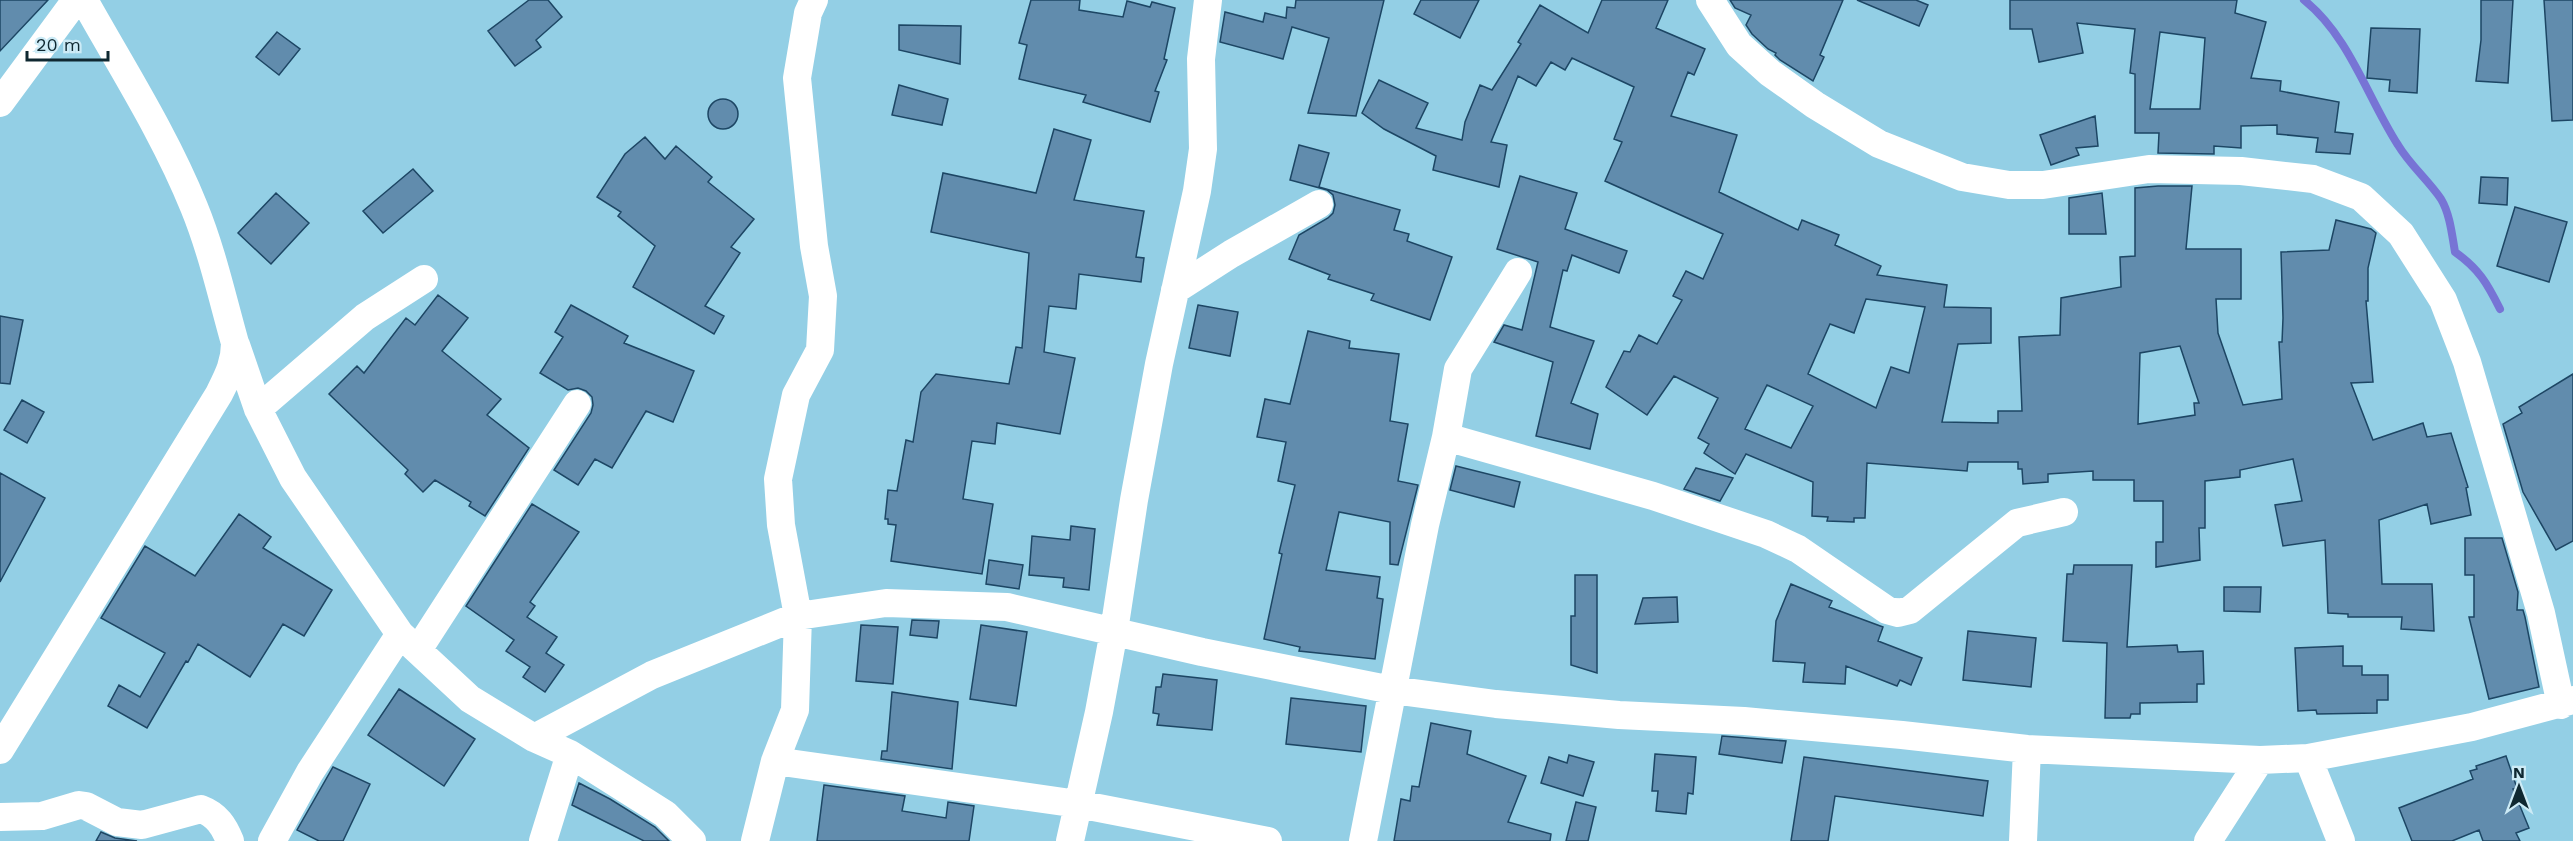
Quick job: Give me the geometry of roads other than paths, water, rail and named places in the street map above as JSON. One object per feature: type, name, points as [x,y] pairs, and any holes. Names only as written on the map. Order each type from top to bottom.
[{"type":"street","points":[[0,103],[76,0]]},
{"type":"street","points":[[84,0],[177,169],[208,244],[235,343],[258,409],[293,478],[409,642],[470,699],[534,738],[570,754],[665,814],[692,841]]},
{"type":"street","points":[[755,841],[775,761],[795,710],[798,616],[781,525],[778,479],[796,395],[820,350],[823,296],[810,211],[797,78],[808,13],[814,0]]},
{"type":"street","points":[[1070,841],[1099,712],[1134,500],[1197,191],[1203,149],[1201,59],[1208,0]]},
{"type":"street","points":[[534,738],[652,675],[798,616],[886,603],[1007,607],[1202,652],[1392,690],[1507,705],[1619,715],[1767,723],[2027,749],[2260,760],[2308,758],[2472,727],[2567,703],[2463,352],[2443,300],[2401,234],[2361,197],[2313,179],[2241,171],[2149,169],[2043,185],[2009,185],[1962,177],[1879,144],[1815,105],[1770,73],[1739,45],[1710,0]]},
{"type":"street","points":[[1175,290],[1319,204]]},
{"type":"street","points":[[1363,841],[1458,369],[1518,272]]},
{"type":"street","points":[[258,409],[365,317],[424,279]]},
{"type":"street","points":[[0,750],[219,394],[231,371],[235,357],[235,343]]},
{"type":"street","points":[[272,841],[310,772],[409,642],[577,404]]},
{"type":"street","points":[[1446,437],[1653,496],[1766,534],[1798,549],[1887,610],[1898,613],[1910,610],[2017,523],[2064,512]]},
{"type":"street","points":[[2023,841],[2027,749]]},
{"type":"street","points":[[543,841],[570,754]]},
{"type":"street","points":[[2308,758],[2341,841]]},
{"type":"street","points":[[2208,841],[2260,760]]},
{"type":"street","points":[[775,761],[1078,804],[1268,841]]},
{"type":"street","points":[[0,817],[42,816],[79,805],[86,806],[117,822],[142,825],[201,809],[217,818],[226,830],[230,841]]},
{"type":"waterway","points":[[2304,0],[2320,15],[2346,49],[2398,145],[2441,199],[2449,218],[2455,252],[2482,277],[2500,309]]}]
